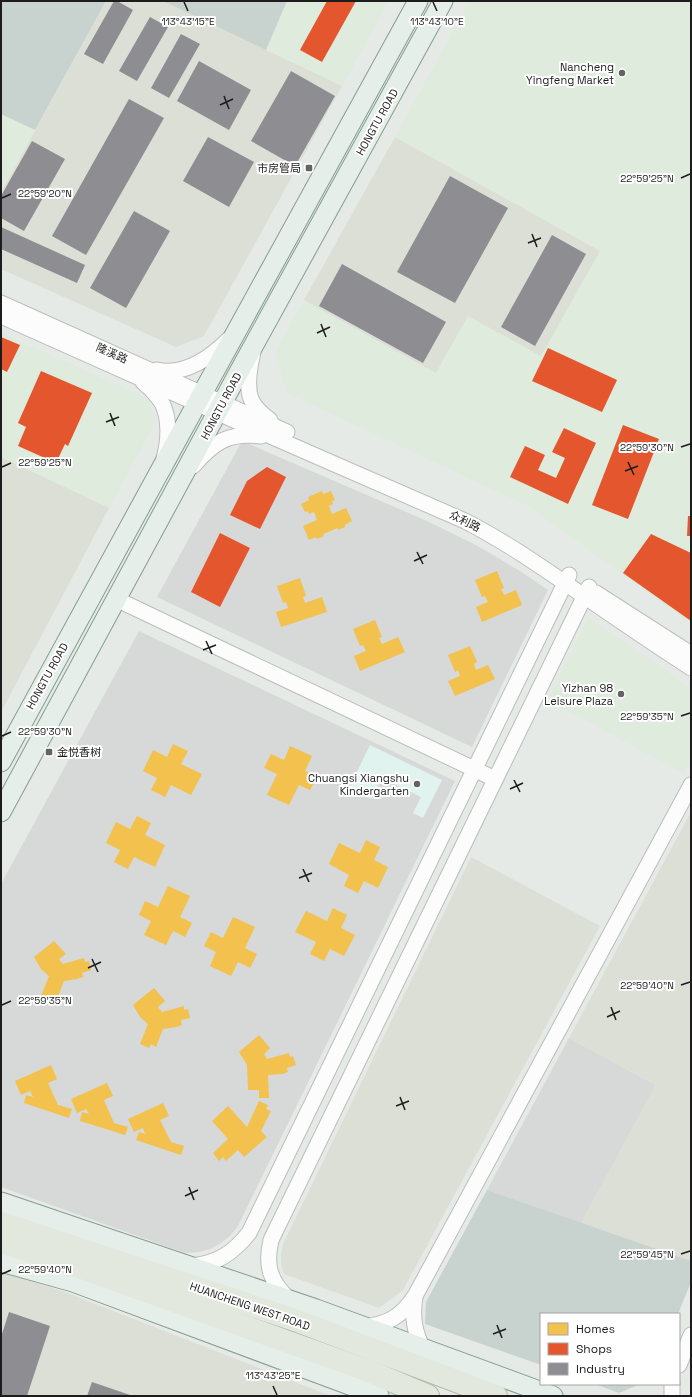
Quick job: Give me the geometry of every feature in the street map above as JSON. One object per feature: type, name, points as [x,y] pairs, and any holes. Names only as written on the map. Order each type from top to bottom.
[{"type":"highway","name":"HUANCHENG WEST ROAD","points":[[1,1223],[292,1319],[496,1396]]},
{"type":"highway","name":"HUANCHENG WEST ROAD","points":[[1,1242],[76,1266],[369,1371],[428,1396]]},
{"type":"main road","name":"HONGTU ROAD","points":[[1,762],[199,398],[418,1]]},
{"type":"main road","name":"HONGTU ROAD","points":[[1,812],[256,341],[443,1]]},
{"type":"main road","points":[[1,1202],[290,1301],[553,1396]]},
{"type":"main road","points":[[1,1262],[73,1282],[379,1396]]},
{"type":"street","name":"隆溪路","points":[[1,303],[142,373]]},
{"type":"street","name":"隆溪路","points":[[1,316],[142,373],[220,408]]},
{"type":"street","points":[[162,467],[166,450],[167,417],[162,403],[142,373],[179,371],[199,362],[217,350],[236,331]]},
{"type":"street","points":[[256,341],[250,366],[249,382],[251,399],[276,433]]},
{"type":"street","name":"众利路","points":[[220,408],[468,513],[532,551],[568,579],[691,668]]},
{"type":"street","points":[[180,481],[203,454],[219,442],[234,436],[276,433]]},
{"type":"street","points":[[186,1266],[201,1265],[215,1261],[228,1254],[240,1244],[249,1233],[568,579]]},
{"type":"street","points":[[290,1301],[280,1292],[268,1267],[268,1253],[271,1240],[586,592]]},
{"type":"street","name":"众利路","points":[[586,592],[691,654]]},
{"type":"street","points":[[116,599],[495,779]]},
{"type":"street","points":[[363,1327],[376,1326],[388,1322],[399,1315],[415,1296],[691,785]]},
{"type":"street","points":[[415,1296],[413,1323],[423,1349]]},
{"type":"street","points":[[680,1363],[691,1335]]},
{"type":"street","points":[[672,1385],[672,1396]]},
{"type":"shaded area","points":[[1,1],[106,1],[35,130],[1,114]]},
{"type":"shaded area","points":[[106,1],[163,1],[342,86],[204,336],[176,347],[1,269],[1,193]]},
{"type":"shaded area","points":[[163,1],[287,1],[266,50]]},
{"type":"shaded area","points":[[287,1],[389,1],[342,86],[266,50]]},
{"type":"shaded area","points":[[470,1],[691,1],[691,624],[530,507],[287,393],[275,353],[304,300],[436,373],[468,316],[600,251],[395,137]]},
{"type":"shaded area","points":[[1,114],[35,130],[1,193]]},
{"type":"shaded area","points":[[395,137],[600,251],[541,356],[468,316],[436,373],[304,300]]},
{"type":"shaded area","points":[[1,333],[148,399],[156,420],[109,508],[1,457]]},
{"type":"shaded area","points":[[242,441],[427,521],[476,545],[520,571],[548,590],[472,747],[157,597]]},
{"type":"shaded area","points":[[1,457],[109,508],[1,712]]},
{"type":"shaded area","name":"Yizhan 98 Leisure Plaza","points":[[588,618],[691,688],[691,758],[683,773],[548,700]]},
{"type":"shaded area","points":[[139,631],[455,781],[238,1226],[231,1235],[221,1243],[210,1249],[199,1252],[185,1253],[1,1187],[1,884]]},
{"type":"shaded area","name":"Chuangsi Xiangshu Kindergarten","points":[[370,745],[442,780],[423,818],[413,813],[421,797],[382,778],[371,799],[349,788]]},
{"type":"shaded area","points":[[691,812],[691,1261],[581,1223],[656,1085],[569,1038]]},
{"type":"shaded area","points":[[471,857],[600,926],[403,1290],[379,1308],[284,1274],[281,1265],[283,1244]]},
{"type":"shaded area","points":[[569,1038],[656,1085],[581,1223],[487,1190]]},
{"type":"shaded area","points":[[487,1190],[691,1261],[691,1282],[678,1313],[540,1313],[540,1365],[425,1324],[426,1302]]},
{"type":"shaded area","points":[[1,1272],[62,1291],[331,1396],[1,1396]]},
{"type":"shaded area","points":[[598,1385],[638,1385],[619,1393]]},
{"type":"building: Homes","points":[[322,491],[323,494],[331,491],[335,500],[332,501],[333,504],[329,506],[332,514],[346,508],[352,521],[345,525],[345,527],[323,534],[324,536],[317,539],[316,537],[309,540],[303,526],[317,520],[314,512],[309,514],[308,511],[305,512],[301,504],[309,500],[308,497]]},
{"type":"building: Homes","points":[[497,571],[504,588],[501,589],[504,595],[516,590],[522,605],[482,622],[476,607],[488,602],[485,596],[482,597],[475,580]]},
{"type":"building: Homes","points":[[300,578],[306,596],[303,597],[305,603],[322,597],[327,612],[281,627],[276,612],[288,608],[286,602],[283,603],[277,586]]},
{"type":"building: Homes","points":[[375,620],[382,637],[379,638],[382,644],[398,637],[405,652],[360,671],[354,656],[366,651],[363,645],[360,646],[353,629]]},
{"type":"building: Homes","points":[[470,646],[477,662],[474,664],[476,670],[488,665],[495,679],[455,696],[448,681],[460,676],[458,670],[455,672],[448,655]]},
{"type":"building: Homes","points":[[173,744],[188,751],[181,764],[202,774],[191,795],[171,785],[165,797],[151,790],[157,778],[143,771],[153,750],[167,757]]},
{"type":"building: Homes","points":[[290,746],[312,756],[305,771],[317,776],[310,790],[299,785],[289,805],[267,795],[277,774],[264,768],[271,754],[284,760]]},
{"type":"building: Homes","points":[[137,816],[151,823],[145,835],[165,845],[155,867],[134,857],[128,869],[114,862],[120,850],[106,843],[116,822],[130,829]]},
{"type":"building: Homes","points":[[366,840],[380,847],[374,860],[388,867],[378,888],[364,881],[358,893],[344,886],[349,875],[329,864],[339,843],[360,853]]},
{"type":"building: Homes","points":[[168,886],[190,896],[180,917],[192,923],[185,937],[173,931],[166,945],[144,935],[151,921],[139,915],[145,901],[158,907]]},
{"type":"building: Homes","points":[[333,908],[347,915],[341,928],[355,935],[344,956],[330,949],[324,961],[310,954],[316,942],[295,932],[306,911],[327,921]]},
{"type":"building: Homes","points":[[233,917],[255,927],[245,948],[257,954],[250,968],[238,962],[231,976],[210,966],[216,952],[204,946],[211,932],[223,938]]},
{"type":"building: Homes","points":[[54,941],[66,954],[59,959],[63,964],[84,958],[85,962],[89,961],[91,970],[82,973],[83,977],[64,981],[57,999],[52,997],[50,1000],[41,996],[49,976],[41,969],[34,957]]},
{"type":"building: Homes","points":[[154,988],[165,1001],[158,1007],[162,1012],[184,1006],[184,1010],[188,1009],[190,1018],[181,1020],[182,1025],[163,1029],[156,1047],[151,1044],[149,1048],[140,1044],[148,1024],[140,1017],[133,1005]]},
{"type":"building: Homes","points":[[259,1035],[270,1048],[264,1054],[267,1059],[289,1053],[290,1057],[293,1056],[296,1065],[287,1068],[288,1072],[268,1075],[269,1098],[259,1098],[259,1090],[248,1090],[247,1065],[239,1052]]},
{"type":"building: Homes","points":[[51,1065],[57,1079],[48,1083],[58,1105],[72,1109],[69,1118],[24,1103],[26,1095],[33,1097],[30,1091],[21,1095],[15,1081]]},
{"type":"building: Homes","points":[[107,1083],[113,1096],[104,1100],[114,1123],[128,1127],[125,1135],[80,1121],[82,1112],[89,1114],[86,1109],[77,1113],[71,1099]]},
{"type":"building: Homes","points":[[259,1101],[268,1105],[266,1109],[271,1111],[261,1131],[267,1137],[244,1157],[238,1150],[226,1161],[223,1157],[219,1161],[213,1153],[228,1139],[212,1121],[228,1106],[247,1127]]},
{"type":"building: Homes","points":[[163,1103],[169,1116],[160,1120],[171,1142],[184,1146],[181,1155],[136,1140],[139,1132],[145,1134],[143,1128],[134,1132],[128,1119]]},
{"type":"building: Shops","points":[[327,1],[356,1],[322,62],[300,50]]},
{"type":"building: Shops","points":[[1,337],[20,345],[7,372],[1,369]]},
{"type":"building: Shops","points":[[548,348],[617,380],[602,412],[532,381]]},
{"type":"building: Shops","points":[[41,371],[92,393],[68,446],[65,444],[56,463],[18,446],[26,427],[18,423]]},
{"type":"building: Shops","points":[[623,425],[659,439],[628,519],[592,505]]},
{"type":"building: Shops","points":[[564,428],[596,443],[568,504],[510,477],[525,446],[545,455],[538,470],[556,478],[565,458],[552,452]]},
{"type":"building: Shops","points":[[267,467],[286,477],[260,529],[230,515],[247,481]]},
{"type":"building: Shops","points":[[688,516],[691,516],[691,536],[687,536]]},
{"type":"building: Shops","points":[[220,533],[250,548],[220,607],[191,592]]},
{"type":"building: Shops","points":[[651,534],[691,553],[691,621],[623,573]]},
{"type":"building: Industry","points":[[114,1],[117,1],[133,10],[103,64],[84,54]]},
{"type":"building: Industry","points":[[150,17],[168,27],[137,81],[119,71]]},
{"type":"building: Industry","points":[[181,34],[200,44],[169,98],[151,88]]},
{"type":"building: Industry","points":[[199,61],[251,90],[229,130],[177,101]]},
{"type":"building: Industry","points":[[291,71],[335,96],[295,166],[251,141]]},
{"type":"building: Industry","points":[[129,99],[164,118],[86,255],[52,236]]},
{"type":"building: Industry","points":[[208,137],[254,162],[229,207],[183,181]]},
{"type":"building: Industry","points":[[32,141],[65,159],[24,231],[1,218],[1,196]]},
{"type":"building: Industry","points":[[450,176],[508,208],[455,303],[397,272]]},
{"type":"building: Industry","points":[[134,211],[170,231],[126,308],[90,288]]},
{"type":"building: Industry","points":[[1,227],[85,265],[77,283],[1,249]]},
{"type":"building: Industry","points":[[552,235],[586,254],[535,346],[501,327]]},
{"type":"building: Industry","points":[[342,264],[446,322],[423,363],[319,306]]},
{"type":"building: Industry","points":[[9,1312],[50,1326],[27,1396],[1,1396],[1,1337]]},
{"type":"building: Industry","points":[[92,1382],[133,1396],[87,1396]]},
{"type":"place","name":"Nancheng Yingfeng Market","points":[[622,73]]},
{"type":"place","name":"市房管局","points":[[309,168]]},
{"type":"place","name":"Yizhan 98 Leisure Plaza","points":[[621,694]]},
{"type":"place","name":"金悦香树","points":[[49,752]]},
{"type":"place","name":"Chuangsi Xiangshu Kindergarten","points":[[417,784]]}]
